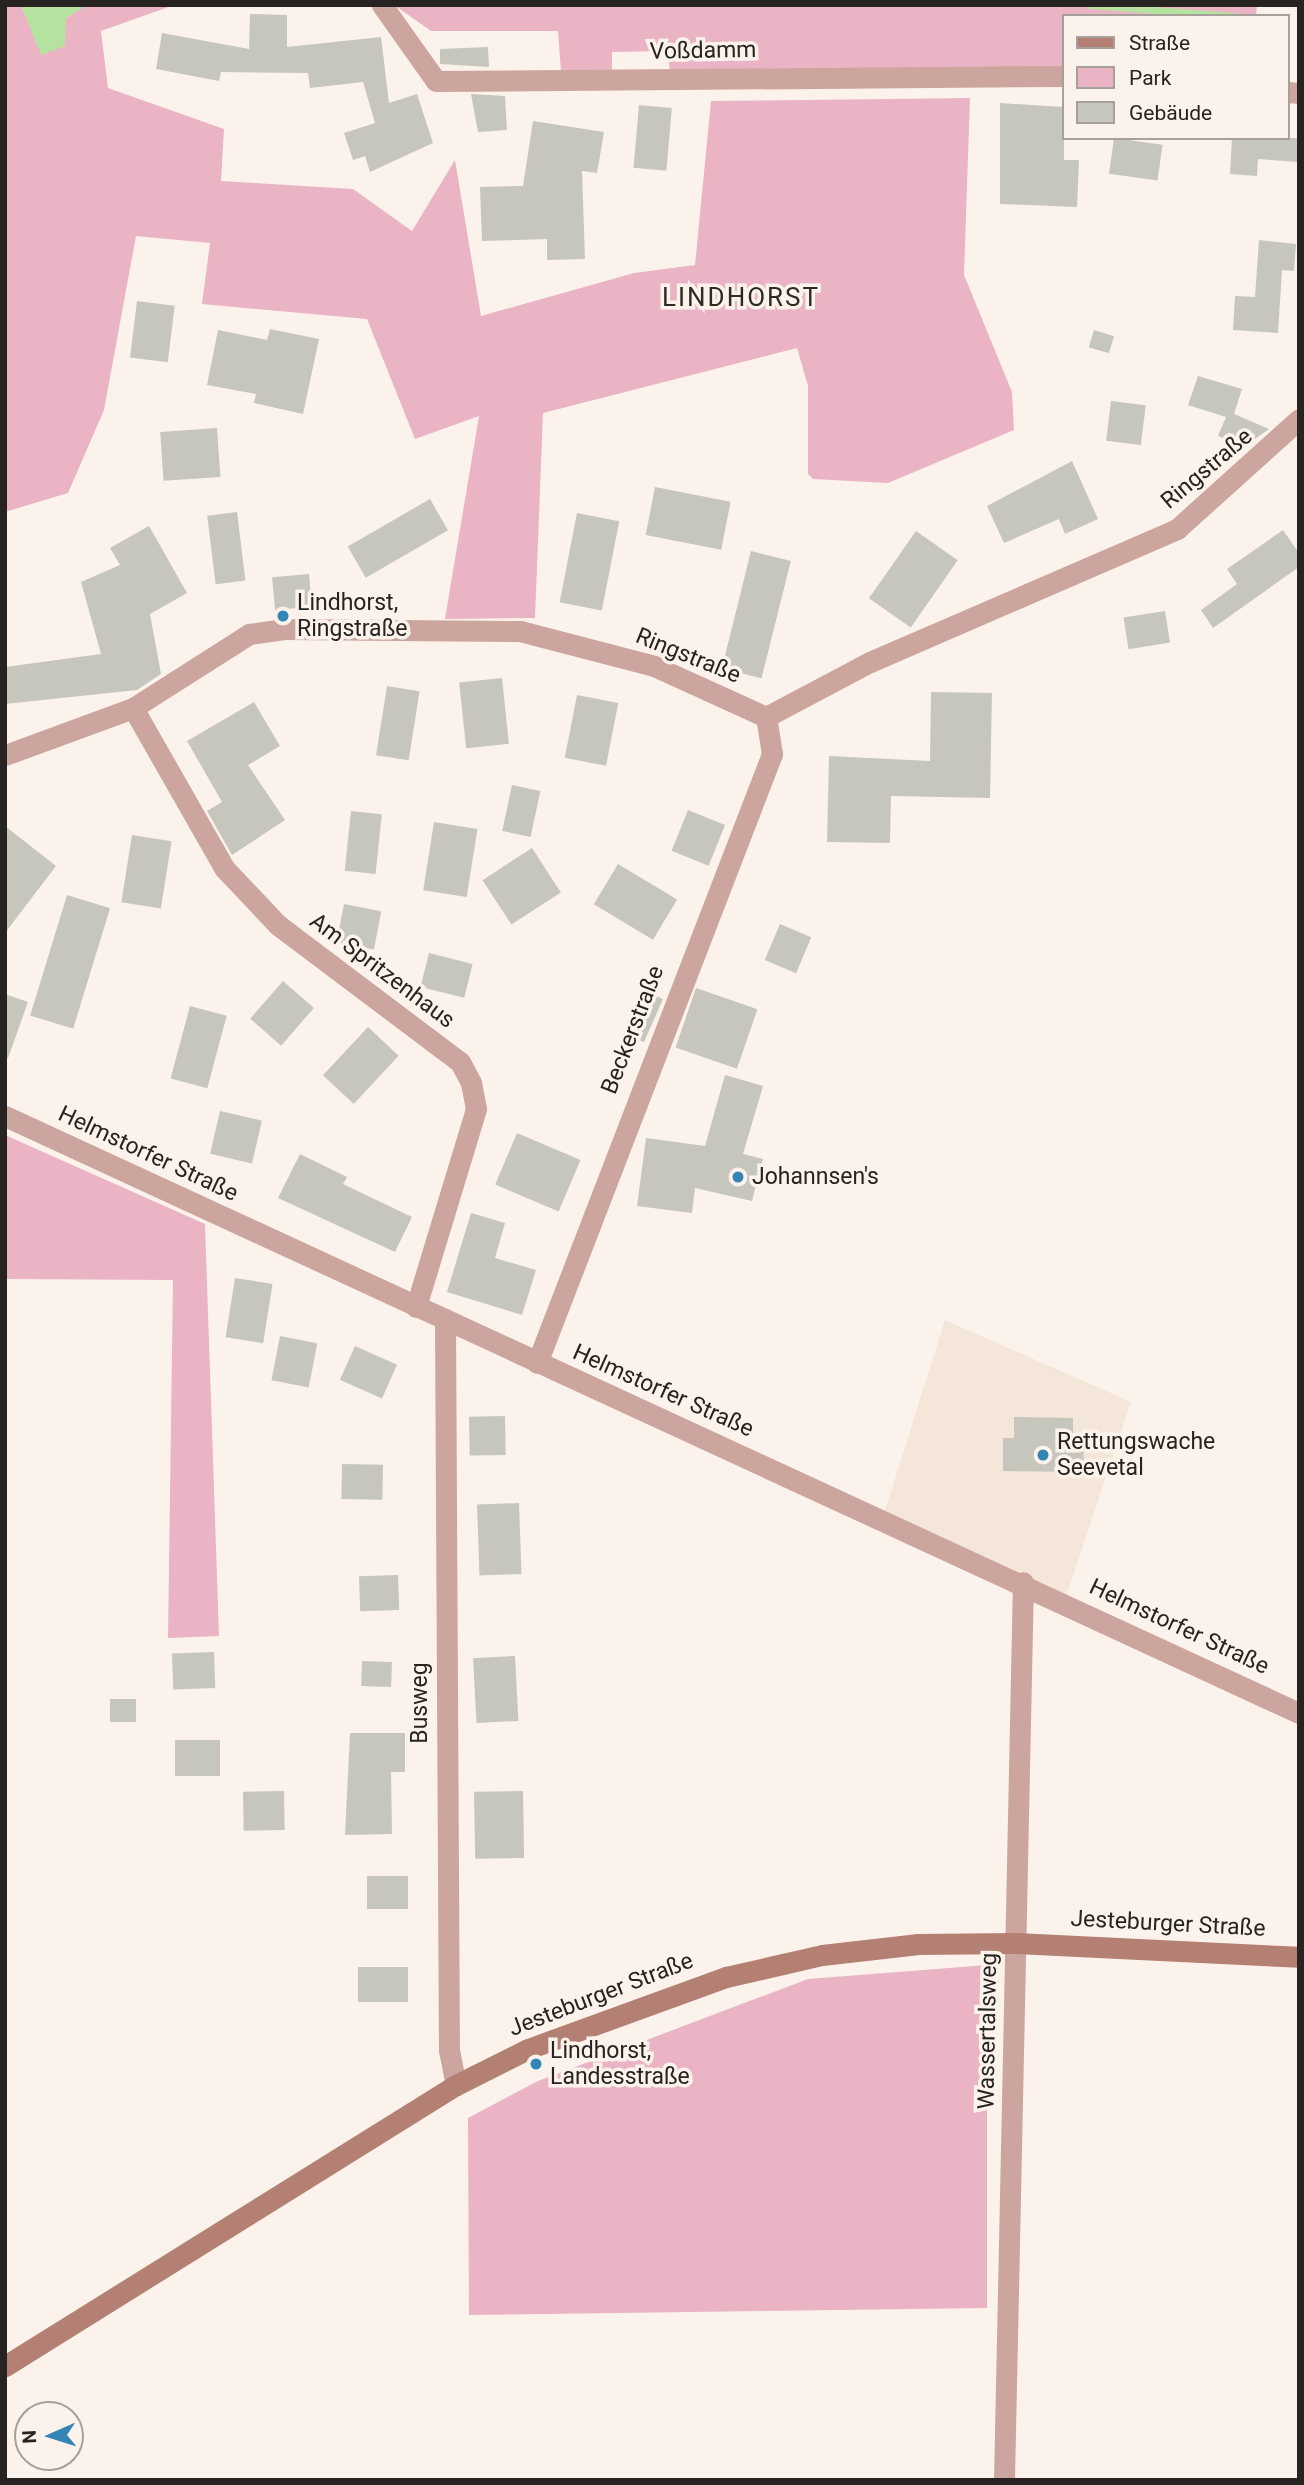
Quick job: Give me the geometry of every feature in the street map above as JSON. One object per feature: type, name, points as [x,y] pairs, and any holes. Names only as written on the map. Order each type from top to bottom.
[{"type":"main road","name":"Jesteburger Straße","points":[[5,2366],[456,2085],[528,2049],[726,1977],[822,1955],[1016,1943],[1299,1957]]},
{"type":"street","name":"Voßdamm","points":[[382,5],[436,81],[1062,76]]},
{"type":"street","name":"Ringstraße","points":[[5,755],[133,708],[249,634],[357,628],[520,631],[566,640],[654,666],[766,717],[870,662],[1177,529],[1299,419]]},
{"type":"street","name":"Am Spritzenhaus","points":[[133,708],[225,869],[278,925],[460,1062],[471,1083],[476,1109],[416,1307]]},
{"type":"street","name":"Beckerstraße","points":[[537,1363],[772,754],[766,717]]},
{"type":"street","name":"Helmstorfer Straße","points":[[5,1116],[537,1363],[1023,1582],[1299,1713]]},
{"type":"street","name":"Busweg","points":[[445,1320],[449,2050],[456,2085]]},
{"type":"street","name":"Wassertalsweg","points":[[1004,2480],[1023,1582]]},
{"type":"shaded area","points":[[21,5],[87,5],[66,18],[65,46],[41,55]]},
{"type":"shaded area","points":[[945,1320],[1131,1402],[1065,1600],[883,1517]]},
{"type":"green space","points":[[5,5],[21,5],[42,55],[66,18],[87,5],[174,5],[101,31],[108,88],[224,129],[221,181],[353,189],[412,231],[455,160],[481,316],[634,273],[695,265],[711,101],[970,98],[964,275],[1012,392],[1014,430],[888,483],[813,479],[808,474],[808,386],[797,348],[543,413],[535,618],[445,619],[479,416],[415,439],[367,319],[202,304],[210,243],[136,236],[104,410],[68,493],[5,512]]},
{"type":"green space","points":[[394,5],[1257,5],[1256,14],[1062,14],[1062,69],[670,70],[667,51],[612,52],[612,71],[561,72],[558,31],[431,31]]},
{"type":"green space","points":[[5,1135],[205,1224],[219,1636],[168,1638],[173,1280],[5,1279]]},
{"type":"green space","points":[[987,1965],[987,2308],[469,2315],[468,2118],[538,2081],[808,1979]]},
{"type":"building","points":[[250,14],[287,15],[287,47],[381,37],[389,103],[417,94],[433,143],[370,172],[365,156],[353,160],[344,133],[375,123],[363,82],[310,88],[308,73],[221,72],[219,81],[156,69],[162,33],[249,49]]},
{"type":"building","points":[[488,47],[489,67],[440,64],[440,49]]},
{"type":"building","points":[[471,94],[505,96],[507,130],[478,132]]},
{"type":"building","points":[[1000,103],[1062,107],[1064,160],[1079,160],[1077,207],[1000,204]]},
{"type":"building","points":[[639,105],[672,108],[666,171],[634,168]]},
{"type":"building","points":[[533,121],[604,132],[597,173],[582,171],[585,259],[547,260],[547,239],[482,241],[480,187],[523,186]]},
{"type":"building","points":[[1299,138],[1299,162],[1258,159],[1257,176],[1230,174],[1232,140]]},
{"type":"building","points":[[1114,140],[1163,145],[1158,180],[1109,174]]},
{"type":"building","points":[[1259,240],[1296,244],[1294,271],[1282,270],[1278,333],[1233,330],[1235,296],[1255,297]]},
{"type":"building","points":[[137,301],[175,306],[168,362],[130,358]]},
{"type":"building","points":[[270,329],[319,339],[303,414],[254,403],[256,394],[207,385],[218,330],[267,340]]},
{"type":"building","points":[[1094,330],[1114,336],[1109,353],[1089,347]]},
{"type":"building","points":[[1198,376],[1242,389],[1234,414],[1269,429],[1244,447],[1218,436],[1226,417],[1188,405]]},
{"type":"building","points":[[1111,401],[1146,405],[1141,445],[1106,441]]},
{"type":"building","points":[[217,428],[220,477],[164,481],[160,432]]},
{"type":"building","points":[[1072,461],[1098,519],[1065,534],[1059,519],[1004,543],[987,506]]},
{"type":"building","points":[[655,487],[731,502],[721,550],[646,535]]},
{"type":"building","points":[[430,499],[448,530],[366,578],[348,546]]},
{"type":"building","points":[[237,512],[245,580],[216,584],[207,516]]},
{"type":"building","points":[[577,513],[619,521],[602,611],[560,602]]},
{"type":"building","points":[[149,526],[187,593],[150,614],[161,674],[137,690],[5,704],[5,667],[101,654],[81,582],[120,565],[110,548]]},
{"type":"building","points":[[1283,530],[1299,553],[1299,567],[1213,628],[1201,610],[1237,584],[1227,569]]},
{"type":"building","points":[[916,531],[958,560],[911,627],[869,598]]},
{"type":"building","points":[[751,551],[791,561],[762,678],[722,668]]},
{"type":"building","points":[[309,574],[312,607],[275,610],[272,577]]},
{"type":"building","points":[[1165,611],[1170,643],[1129,649],[1124,618]]},
{"type":"building","points":[[502,678],[509,744],[466,748],[459,682]]},
{"type":"building","points":[[387,686],[420,691],[409,760],[376,755]]},
{"type":"building","points":[[931,692],[992,693],[990,798],[891,796],[890,843],[827,842],[829,756],[930,761]]},
{"type":"building","points":[[577,695],[618,703],[606,766],[565,758]]},
{"type":"building","points":[[254,702],[280,746],[248,765],[285,820],[232,855],[207,811],[222,802],[187,741]]},
{"type":"building","points":[[512,785],[540,791],[531,837],[502,831]]},
{"type":"building","points":[[688,810],[725,825],[709,866],[672,851]]},
{"type":"building","points":[[351,811],[382,814],[376,874],[345,871]]},
{"type":"building","points":[[434,822],[477,829],[467,897],[423,890]]},
{"type":"building","points":[[5,826],[56,866],[5,933]]},
{"type":"building","points":[[132,835],[172,841],[161,908],[121,902]]},
{"type":"building","points":[[532,848],[561,892],[511,925],[483,880]]},
{"type":"building","points":[[618,864],[677,900],[653,940],[594,904]]},
{"type":"building","points":[[67,895],[110,908],[73,1029],[30,1015]]},
{"type":"building","points":[[344,904],[381,911],[374,950],[337,942]]},
{"type":"building","points":[[780,924],[811,937],[796,973],[765,960]]},
{"type":"building","points":[[429,953],[473,964],[464,998],[421,987]]},
{"type":"building","points":[[283,981],[314,1008],[281,1046],[250,1019]]},
{"type":"building","points":[[696,988],[757,1009],[737,1069],[675,1048]]},
{"type":"building","points":[[641,990],[663,999],[644,1042],[625,1035]]},
{"type":"building","points":[[5,994],[28,1002],[8,1058],[5,1058]]},
{"type":"building","points":[[190,1006],[227,1016],[207,1088],[171,1078]]},
{"type":"building","points":[[368,1027],[399,1056],[354,1104],[323,1075]]},
{"type":"building","points":[[725,1075],[763,1086],[743,1154],[763,1159],[752,1201],[695,1188],[692,1213],[637,1206],[646,1138],[705,1146]]},
{"type":"building","points":[[220,1111],[262,1121],[252,1164],[210,1154]]},
{"type":"building","points":[[517,1133],[581,1160],[559,1212],[495,1185]]},
{"type":"building","points":[[300,1154],[347,1177],[343,1184],[412,1217],[395,1252],[278,1198]]},
{"type":"building","points":[[471,1213],[505,1223],[495,1258],[536,1270],[522,1315],[447,1292]]},
{"type":"building","points":[[235,1278],[273,1284],[263,1343],[226,1337]]},
{"type":"building","points":[[280,1336],[317,1343],[309,1387],[271,1380]]},
{"type":"building","points":[[355,1346],[397,1365],[382,1399],[340,1380]]},
{"type":"building","points":[[505,1416],[506,1455],[470,1456],[469,1417]]},
{"type":"building","name":"Rettungswache Seevetal","points":[[1014,1417],[1073,1418],[1073,1438],[1083,1438],[1084,1472],[1003,1471],[1003,1438],[1014,1438]]},
{"type":"building","points":[[342,1464],[383,1465],[382,1500],[341,1499]]},
{"type":"building","points":[[519,1503],[521,1574],[480,1575],[477,1504]]},
{"type":"building","points":[[398,1575],[399,1610],[360,1611],[359,1576]]},
{"type":"building","points":[[214,1652],[215,1688],[173,1689],[172,1653]]},
{"type":"building","points":[[515,1656],[518,1721],[476,1723],[473,1658]]},
{"type":"building","points":[[362,1661],[392,1662],[391,1687],[361,1686]]},
{"type":"building","points":[[110,1699],[136,1699],[136,1722],[110,1722]]},
{"type":"building","points":[[350,1733],[405,1733],[405,1772],[391,1772],[392,1834],[345,1835]]},
{"type":"building","points":[[175,1740],[220,1740],[220,1776],[175,1776]]},
{"type":"building","points":[[284,1791],[285,1830],[244,1831],[243,1792]]},
{"type":"building","points":[[523,1791],[524,1858],[475,1859],[474,1792]]},
{"type":"building","points":[[367,1876],[408,1876],[408,1909],[367,1909]]},
{"type":"building","points":[[358,1967],[408,1967],[408,2002],[358,2002]]},
{"type":"waterway","points":[[1090,5],[1208,14]]},
{"type":"place","name":"Lindhorst, Ringstraße","points":[[283,616]]},
{"type":"place","name":"Johannsen's","points":[[738,1177]]},
{"type":"place","name":"Rettungswache Seevetal","points":[[1043,1455]]},
{"type":"place","name":"Lindhorst, Landesstraße","points":[[536,2064]]},
{"type":"district","name":"LINDHORST","points":[[741,298]]}]
